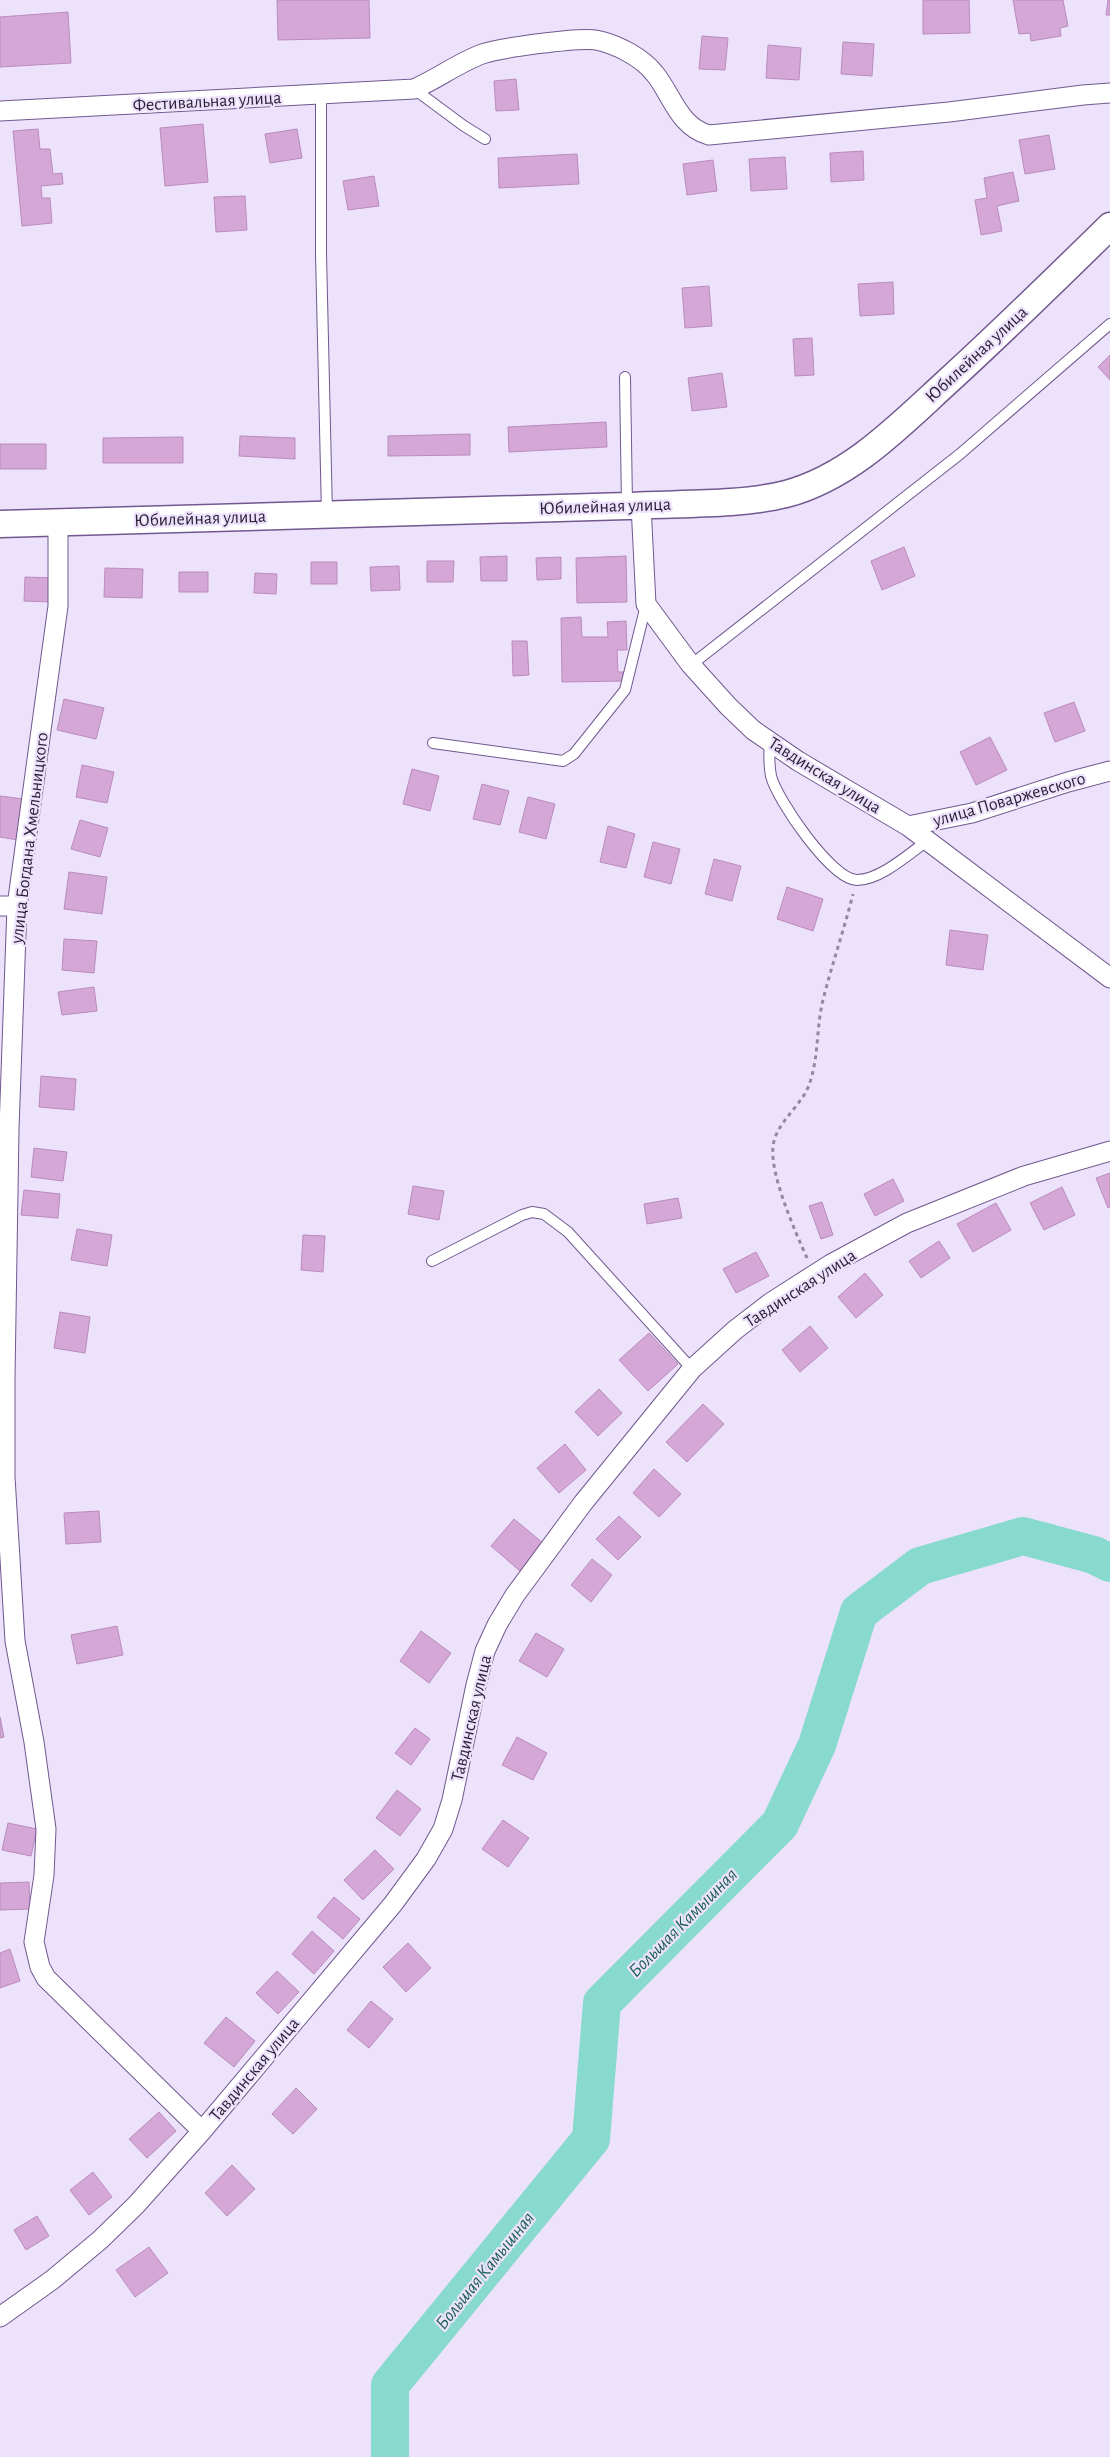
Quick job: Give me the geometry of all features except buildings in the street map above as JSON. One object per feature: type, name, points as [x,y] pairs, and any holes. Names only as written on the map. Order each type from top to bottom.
[{"type":"street","points":[[414,89],[473,58],[497,49],[593,40],[613,46],[646,64],[655,74],[690,127],[709,134],[940,113],[1110,93]]},
{"type":"street","name":"Фестивальная улица","points":[[0,111],[414,89]]},
{"type":"street","name":"Юбилейная улица","points":[[0,524],[634,506],[748,499],[786,494],[840,471],[900,426],[977,355],[1110,226]]},
{"type":"street","points":[[634,506],[646,604]]},
{"type":"street","name":"улица Богдана Хмельницкого","points":[[58,523],[58,606],[9,906],[9,1129],[5,1477],[15,1641],[34,1742],[46,1829],[44,1875],[34,1942],[40,1967],[46,1978],[202,2131]]},
{"type":"street","name":"Тавдинская улица","points":[[646,604],[691,665],[728,706],[770,742],[798,762],[908,826],[1110,978]]},
{"type":"street","name":"улица Поваржевского","points":[[908,826],[972,814],[1068,782],[1110,771]]},
{"type":"street","name":"Тавдинская улица","points":[[0,2316],[52,2280],[100,2240],[136,2205],[202,2131],[393,1904],[426,1860],[443,1829],[452,1800],[476,1685],[485,1652],[497,1625],[515,1594],[583,1503],[692,1369],[735,1330],[770,1303],[814,1275],[907,1223],[1024,1176],[1110,1151]]},
{"type":"lane","points":[[414,89],[485,139]]},
{"type":"lane","points":[[321,95],[321,254],[327,514]]},
{"type":"lane","points":[[691,665],[960,454],[1110,324]]},
{"type":"lane","points":[[625,377],[634,506]]},
{"type":"lane","points":[[433,743],[563,761],[574,754],[624,690],[646,604]]},
{"type":"lane","points":[[770,742],[772,777],[795,824],[831,864],[845,876],[856,880],[870,878],[896,864],[927,841]]},
{"type":"lane","points":[[432,1261],[522,1215],[532,1212],[544,1214],[568,1232],[692,1369]]},
{"type":"path","points":[[814,1275],[790,1217],[777,1176],[772,1146],[776,1133],[808,1088],[813,1074],[823,1001],[844,930],[856,880]]},
{"type":"waterway","name":"Большая Камышная","points":[[390,2457],[390,2385],[591,2139],[602,2003],[780,1824],[817,1745],[859,1612],[920,1566],[1023,1536],[1094,1555],[1110,1563]]}]
